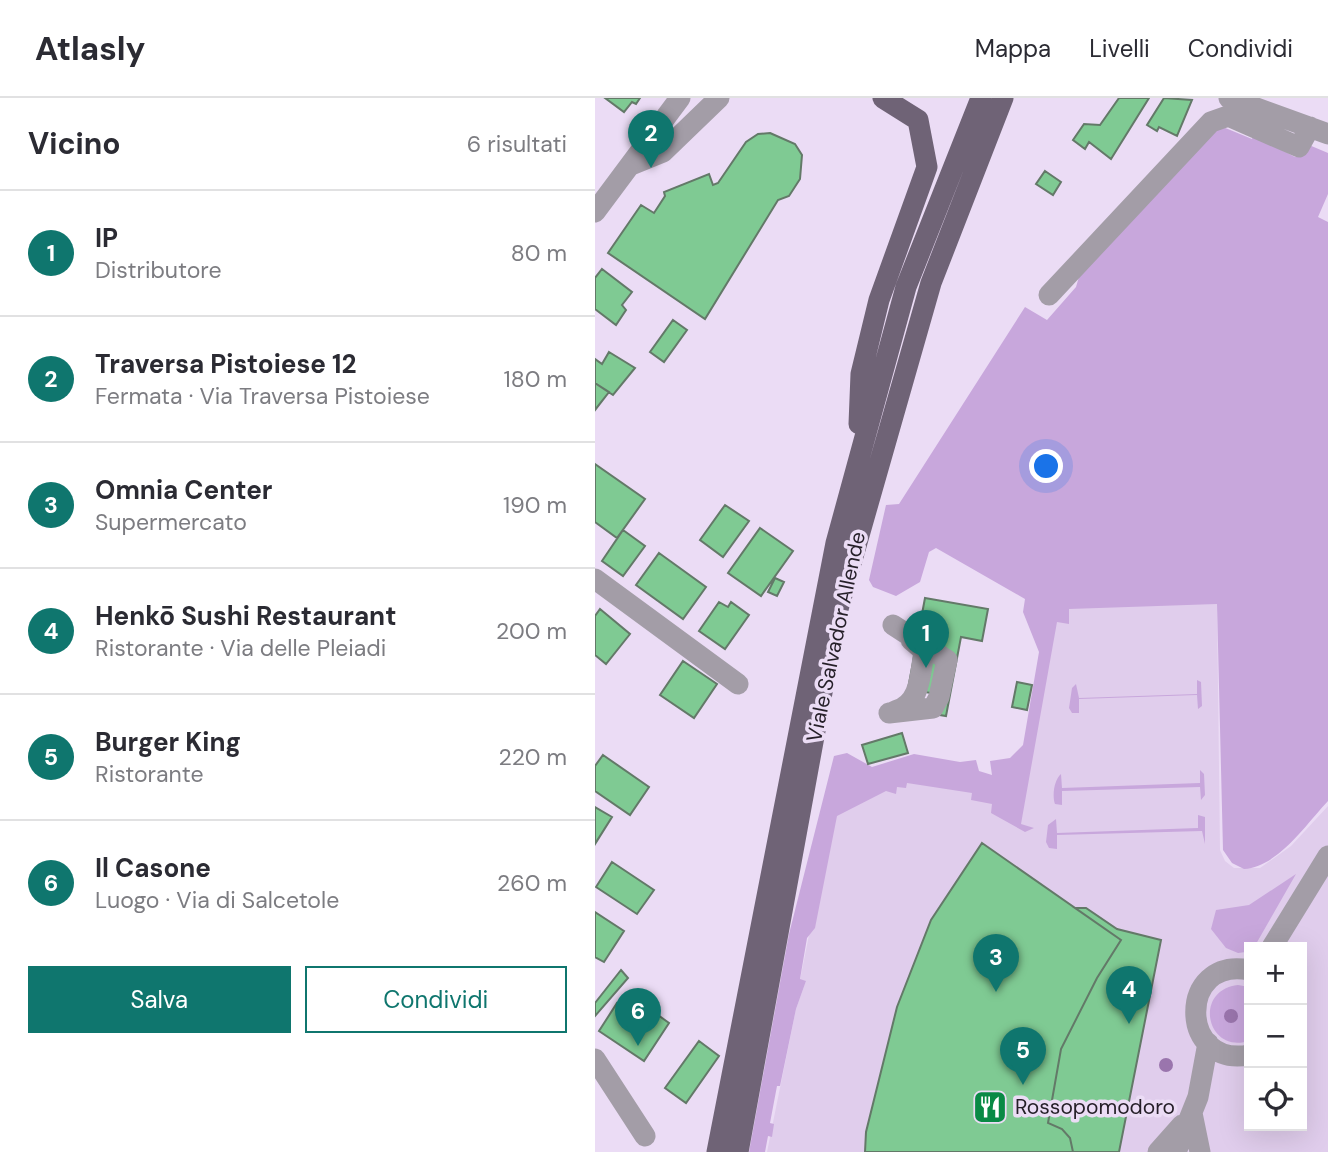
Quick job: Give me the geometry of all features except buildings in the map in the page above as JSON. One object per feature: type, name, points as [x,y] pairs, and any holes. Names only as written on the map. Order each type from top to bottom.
[{"type":"main road","points":[[857,462],[864,361],[887,276],[927,167],[918,120],[883,98]]},
{"type":"main road","name":"Viale Salvador Allende","points":[[715,1152],[819,621],[857,462],[906,288],[981,98]]},
{"type":"main road","name":"Viale Salvador Allende","points":[[738,1152],[836,616],[910,348],[960,204],[1003,98]]},
{"type":"street","points":[[595,212],[680,98]]},
{"type":"street","points":[[631,165],[663,152],[719,98]]},
{"type":"street","points":[[1229,98],[1319,131]]},
{"type":"street","points":[[1049,295],[1211,122],[1228,116],[1299,147],[1319,131]]},
{"type":"street","points":[[595,579],[738,684]]},
{"type":"street","points":[[889,713],[906,708],[915,697],[924,651],[893,625]]},
{"type":"street","points":[[1275,942],[1328,856]]},
{"type":"street","points":[[1158,1152],[1195,1105],[1241,1055],[1207,1043],[1199,1031],[1195,1017],[1196,1002],[1202,988],[1225,971],[1244,970]]},
{"type":"street","points":[[1176,1152],[1195,1105],[1207,1043]]},
{"type":"street","points":[[595,1059],[645,1136]]},
{"type":"street","points":[[1195,1105],[1200,1152]]},
{"type":"shaded area","points":[[1223,127],[1252,139],[1253,135],[1295,157],[1302,156],[1309,145],[1328,153],[1328,194],[1318,217],[1328,222],[1328,801],[1291,842],[1269,861],[1244,869],[1232,863],[1223,850],[1217,604],[1069,609],[1069,624],[1057,622],[1021,824],[1034,828],[1025,832],[991,813],[992,804],[971,800],[972,793],[907,783],[906,788],[897,787],[896,794],[886,791],[837,816],[815,928],[807,938],[800,979],[806,981],[796,1009],[780,1086],[777,1086],[770,1123],[774,1124],[772,1137],[768,1136],[765,1152],[749,1152],[789,934],[834,756],[847,753],[872,767],[914,754],[960,762],[976,760],[979,771],[992,775],[990,761],[1010,758],[1023,745],[1039,652],[1023,612],[1025,599],[936,548],[929,552],[920,582],[896,596],[873,587],[869,580],[886,505],[899,504],[1025,307],[1047,320],[1076,287],[1081,270],[1215,130]]},
{"type":"shaded area","points":[[1059,600],[1068,605],[1217,604],[1220,850],[1225,861],[1234,868],[1260,868],[1291,846],[1328,806],[1328,1152],[767,1152],[796,1009],[806,981],[800,980],[833,815],[921,758],[1008,811]]},
{"type":"shaded area","points":[[1197,680],[1201,682],[1202,706],[1198,709],[1197,695],[1079,699],[1079,713],[1072,713],[1069,708],[1072,688],[1076,684],[1079,698],[1197,694]]},
{"type":"shaded area","points":[[1200,770],[1204,774],[1205,795],[1201,800],[1200,787],[1062,791],[1062,805],[1055,804],[1054,801],[1055,784],[1061,774],[1062,788],[1200,783]]},
{"type":"shaded area","points":[[1198,815],[1205,817],[1205,844],[1202,831],[1057,835],[1057,849],[1049,848],[1046,842],[1048,825],[1056,819],[1057,833],[1198,828]]},
{"type":"shaded area","points":[[1296,874],[1257,942],[1244,942],[1244,952],[1238,953],[1226,948],[1211,929],[1216,910],[1249,905]]},
{"type":"shaded area","points":[[1244,986],[1244,1042],[1234,1043],[1223,1038],[1215,1030],[1211,1020],[1210,1008],[1224,989]]},
{"type":"place","name":"Traversa Pistoiese 12","points":[[651,168]]},
{"type":"place","name":"IP","points":[[926,668]]},
{"type":"place","name":"Omnia Center","points":[[996,992]]},
{"type":"place","name":"Henkō Sushi Restaurant","points":[[1129,1024]]},
{"type":"place","name":"Il Casone","points":[[638,1046]]},
{"type":"place","name":"Burger King","points":[[1023,1085]]},
{"type":"place","name":"Rossopomodoro","points":[[990,1107]]}]
